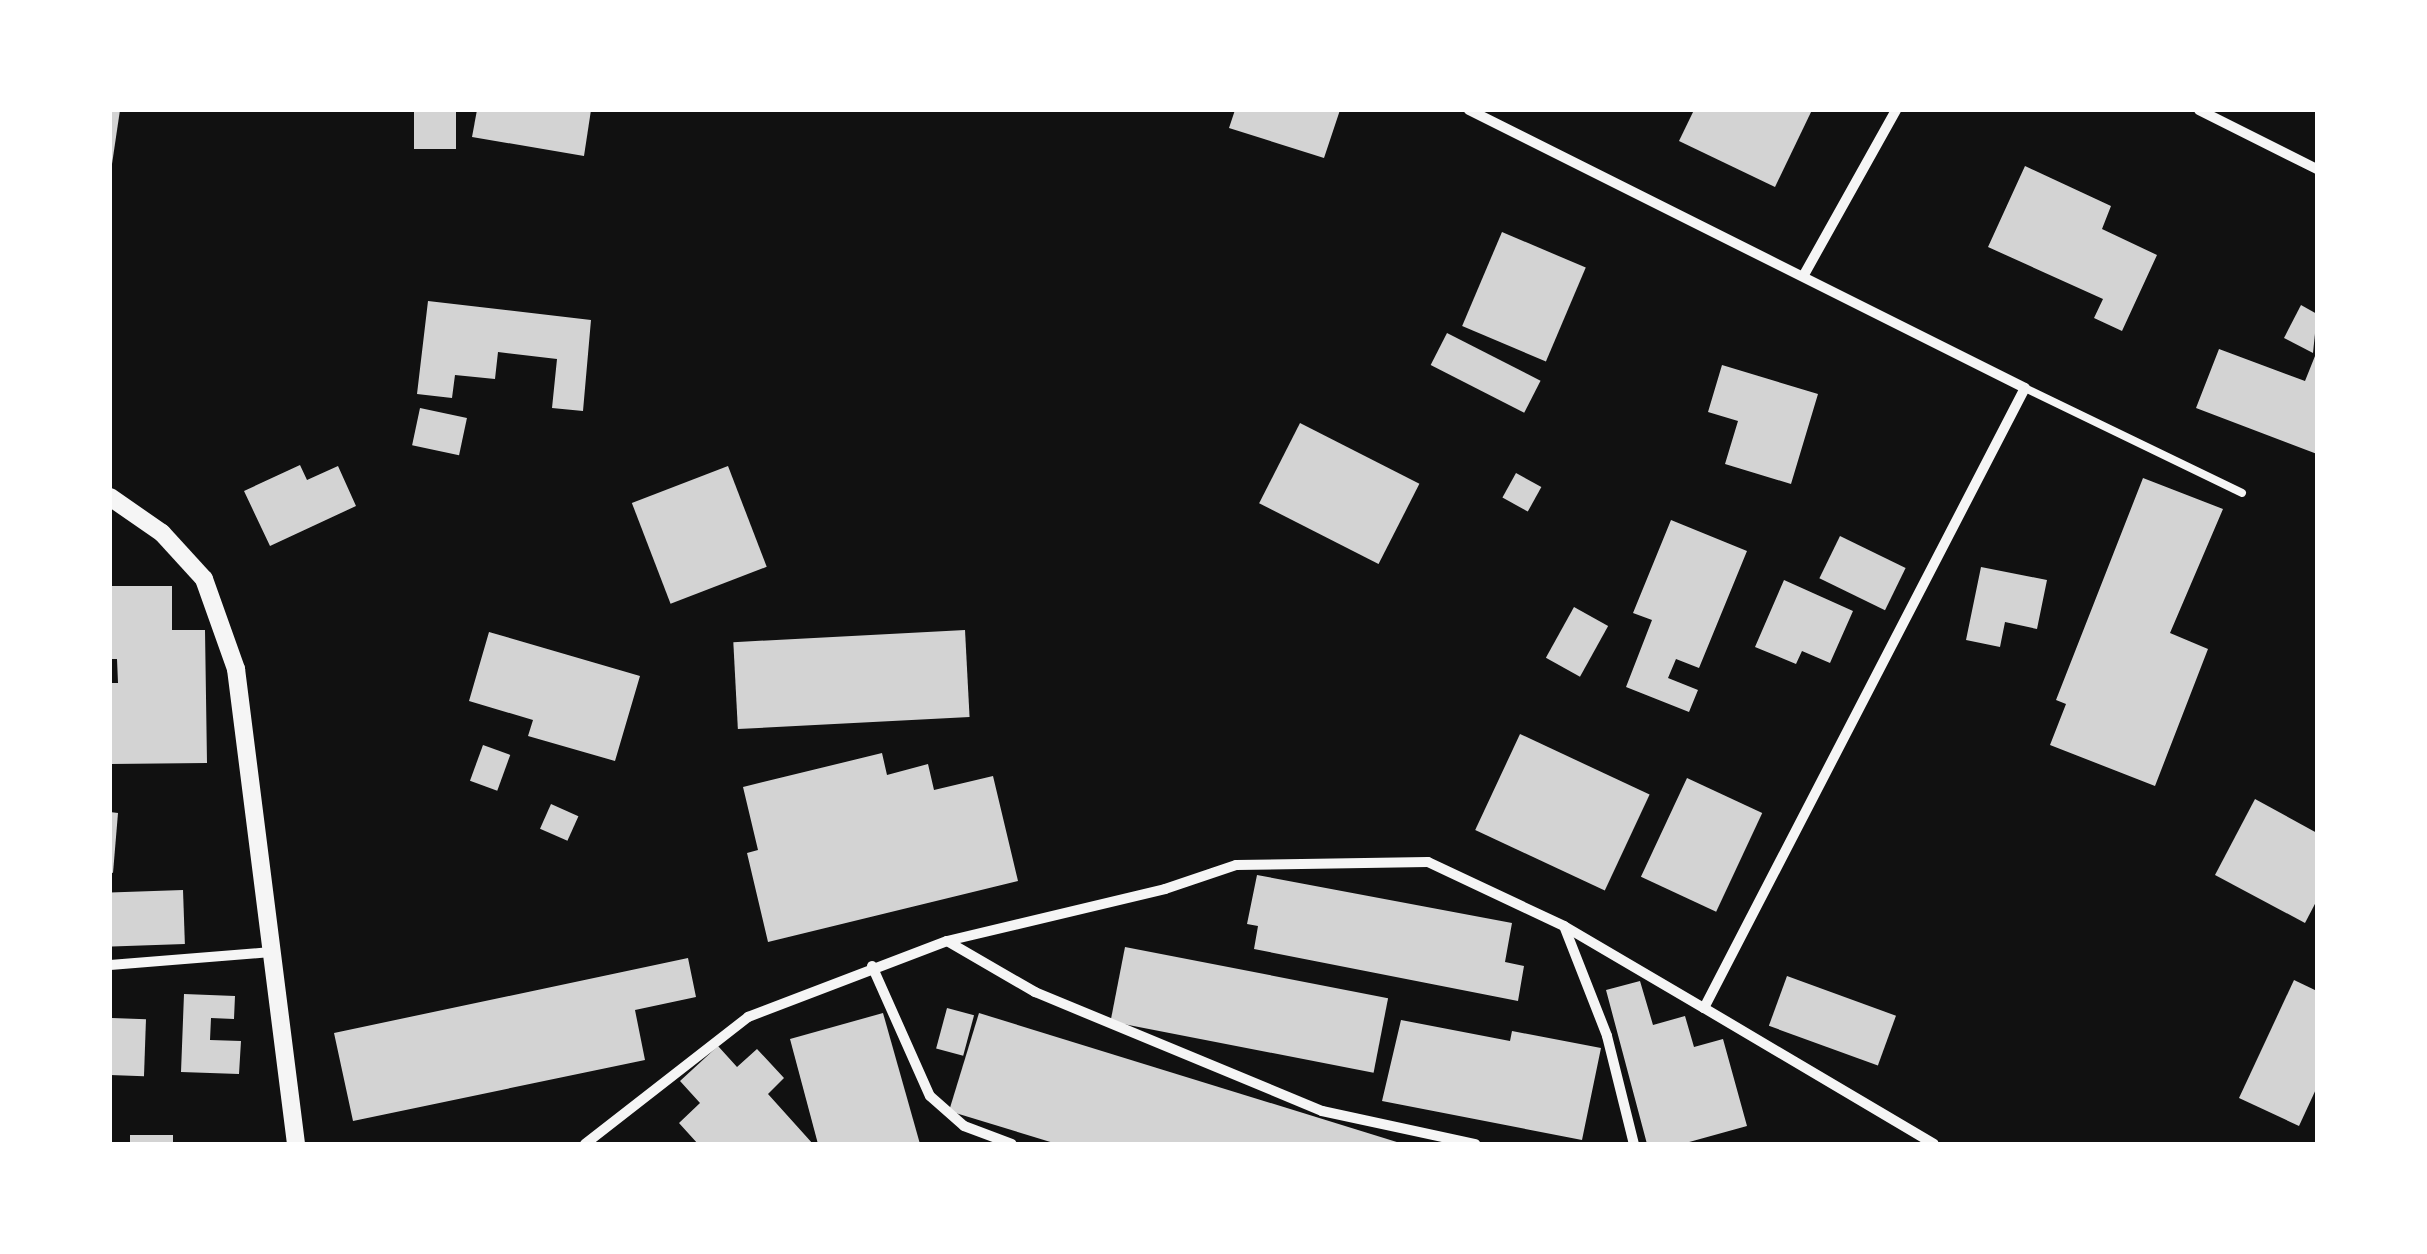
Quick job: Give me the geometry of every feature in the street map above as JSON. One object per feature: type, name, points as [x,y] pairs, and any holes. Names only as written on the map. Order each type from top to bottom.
[{"type":"street","points":[[1469,110],[1484,113],[1804,273],[2024,388],[1704,1008]]},
{"type":"street","points":[[1804,273],[1896,110]]},
{"type":"street","points":[[2198,110],[2317,170]]},
{"type":"street","points":[[110,497],[162,533],[204,579],[236,668],[296,1144]]},
{"type":"street","points":[[584,1144],[748,1018],[872,966],[947,941],[1165,889],[1236,865],[1428,862],[1564,926],[1934,1144]]},
{"type":"street","points":[[1564,926],[1607,1036],[1634,1144]]},
{"type":"street","points":[[947,941],[1035,992],[1322,1111],[1475,1144]]},
{"type":"street","points":[[110,965],[270,952]]},
{"type":"street","points":[[872,966],[930,1096],[964,1126],[1012,1144]]},
{"type":"lane","points":[[2024,388],[2242,493]]},
{"type":"building","points":[[110,110],[120,110],[112,164],[110,164]]},
{"type":"building","points":[[414,110],[456,110],[456,149],[414,149]]},
{"type":"building","points":[[477,110],[591,110],[584,156],[472,137]]},
{"type":"building","points":[[1235,110],[1340,110],[1324,158],[1229,128]]},
{"type":"building","points":[[1694,110],[1812,110],[1775,187],[1679,141]]},
{"type":"building","points":[[2025,166],[2111,206],[2102,229],[2157,255],[2122,331],[2094,318],[2103,299],[1988,247]]},
{"type":"building","points":[[1502,232],[1586,268],[1546,361],[1462,326]]},
{"type":"building","points":[[428,301],[591,320],[583,411],[552,408],[557,359],[498,352],[495,379],[455,375],[452,398],[417,394]]},
{"type":"building","points":[[2301,305],[2317,314],[2313,353],[2284,338]]},
{"type":"building","points":[[1447,333],[1541,381],[1524,413],[1431,365]]},
{"type":"building","points":[[2219,349],[2305,381],[2317,351],[2317,454],[2196,408]]},
{"type":"building","points":[[1722,365],[1818,394],[1791,484],[1725,464],[1738,421],[1708,412]]},
{"type":"building","points":[[420,408],[467,418],[459,455],[412,445]]},
{"type":"building","points":[[1300,423],[1419,484],[1379,564],[1259,503]]},
{"type":"building","points":[[300,465],[307,480],[338,466],[356,506],[270,546],[244,491]]},
{"type":"building","points":[[728,466],[767,567],[671,604],[632,503]]},
{"type":"building","points":[[1516,473],[1541,487],[1528,512],[1502,497]]},
{"type":"building","points":[[2143,478],[2223,509],[2170,633],[2208,649],[2155,786],[2050,745],[2066,704],[2056,700]]},
{"type":"building","points":[[1671,520],[1747,551],[1699,668],[1676,659],[1668,678],[1698,690],[1689,712],[1626,687],[1652,620],[1633,613]]},
{"type":"building","points":[[1840,536],[1906,568],[1885,610],[1819,578]]},
{"type":"building","points":[[1981,567],[2047,580],[2037,629],[2005,622],[2000,647],[1966,640]]},
{"type":"building","points":[[1784,580],[1853,611],[1830,663],[1802,651],[1796,664],[1755,647]]},
{"type":"building","points":[[110,586],[172,586],[172,630],[205,630],[207,763],[110,764],[110,683],[118,683],[117,659],[110,659]]},
{"type":"building","points":[[1574,607],[1608,626],[1580,677],[1546,658]]},
{"type":"building","points":[[965,630],[970,717],[738,729],[733,642]]},
{"type":"building","points":[[489,632],[640,676],[615,761],[528,736],[533,720],[469,701]]},
{"type":"building","points":[[1520,734],[1650,794],[1605,891],[1475,830]]},
{"type":"building","points":[[483,745],[510,755],[497,791],[470,781]]},
{"type":"building","points":[[882,753],[887,775],[928,764],[934,790],[993,776],[1018,881],[768,942],[747,853],[758,850],[743,787]]},
{"type":"building","points":[[1687,778],[1762,813],[1716,912],[1641,877]]},
{"type":"building","points":[[2255,799],[2317,833],[2317,900],[2305,923],[2215,875]]},
{"type":"building","points":[[551,804],[578,816],[567,841],[540,829]]},
{"type":"building","points":[[110,812],[118,813],[113,873],[110,872]]},
{"type":"building","points":[[1257,875],[1512,923],[1505,962],[1524,966],[1518,1001],[1254,949],[1258,926],[1247,924]]},
{"type":"building","points":[[183,890],[185,944],[112,947],[110,893]]},
{"type":"building","points":[[1125,947],[1388,998],[1374,1073],[1110,1022]]},
{"type":"building","points":[[688,958],[696,997],[635,1010],[645,1060],[353,1121],[334,1033]]},
{"type":"building","points":[[1787,976],[1896,1016],[1878,1065],[1769,1026]]},
{"type":"building","points":[[2294,980],[2317,991],[2317,1087],[2299,1126],[2239,1098]]},
{"type":"building","points":[[1640,981],[1653,1025],[1685,1016],[1694,1047],[1723,1039],[1747,1126],[1682,1144],[1647,1144],[1606,990]]},
{"type":"building","points":[[184,994],[235,996],[234,1019],[211,1018],[210,1040],[241,1041],[239,1074],[181,1072]]},
{"type":"building","points":[[947,1008],[974,1015],[963,1056],[936,1049]]},
{"type":"building","points":[[883,1013],[920,1144],[818,1144],[790,1039]]},
{"type":"building","points":[[979,1013],[1400,1144],[1057,1144],[949,1111]]},
{"type":"building","points":[[112,1018],[146,1019],[144,1076],[110,1075]]},
{"type":"building","points":[[1401,1020],[1510,1041],[1512,1031],[1601,1048],[1582,1140],[1382,1101]]},
{"type":"building","points":[[718,1046],[737,1067],[757,1049],[784,1078],[768,1094],[813,1144],[698,1144],[679,1123],[700,1103],[680,1081]]},
{"type":"building","points":[[130,1135],[173,1135],[173,1144],[130,1144]]}]
